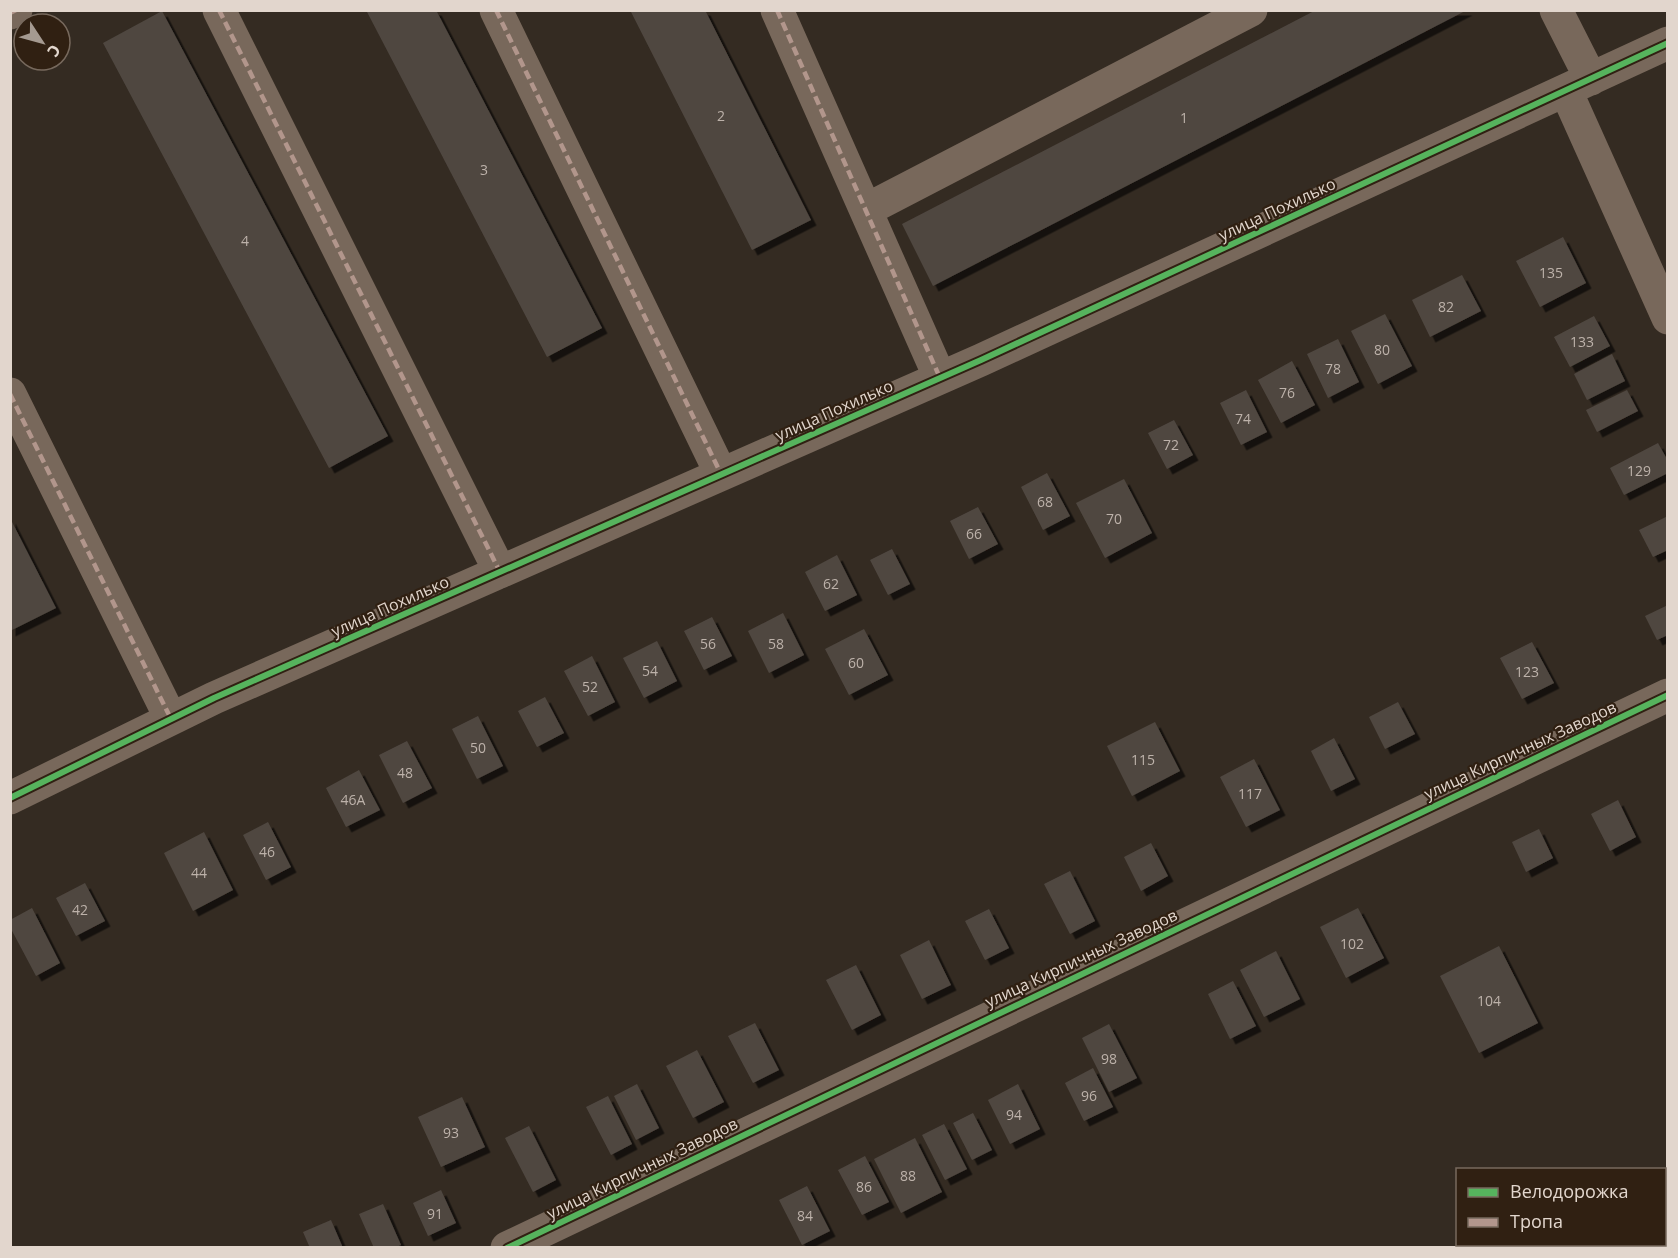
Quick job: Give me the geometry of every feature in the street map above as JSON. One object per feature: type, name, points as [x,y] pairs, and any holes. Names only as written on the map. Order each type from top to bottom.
[{"type":"street","points":[[10,13],[16,10]]},
{"type":"street","points":[[219,10],[500,572]]},
{"type":"street","points":[[496,10],[721,474]]},
{"type":"street","points":[[777,10],[940,378]]},
{"type":"street","points":[[866,210],[1251,10]]},
{"type":"street","points":[[1557,10],[1578,85],[1668,318]]},
{"type":"street","name":"улица Похилько","points":[[10,798],[214,698],[940,378],[1668,43]]},
{"type":"street","points":[[10,394],[171,719]]},
{"type":"street","name":"улица Кирпичных Заводов","points":[[507,1248],[1668,695]]},
{"type":"building","points":[[366,10],[436,10],[602,328],[547,357]]},
{"type":"building","points":[[630,10],[705,10],[811,220],[752,250]]},
{"type":"building","points":[[1316,10],[1467,10],[933,286],[902,224]]},
{"type":"building","points":[[162,11],[388,436],[329,468],[103,43]]},
{"type":"building","points":[[1563,237],[1586,283],[1540,307],[1516,261]]},
{"type":"building","points":[[1462,275],[1481,311],[1430,337],[1412,300]]},
{"type":"building","points":[[1385,314],[1412,366],[1378,384],[1351,331]]},
{"type":"building","points":[[1594,316],[1610,346],[1570,367],[1554,337]]},
{"type":"building","points":[[1338,339],[1359,382],[1328,398],[1307,354]]},
{"type":"building","points":[[1612,354],[1625,381],[1587,400],[1574,374]]},
{"type":"building","points":[[1292,361],[1315,405],[1281,423],[1258,380]]},
{"type":"building","points":[[1246,390],[1267,432],[1241,445],[1220,403]]},
{"type":"building","points":[[1627,390],[1638,411],[1597,432],[1586,410]]},
{"type":"building","points":[[1174,420],[1193,455],[1167,469],[1148,433]]},
{"type":"building","points":[[1658,443],[1668,461],[1668,473],[1624,495],[1610,468]]},
{"type":"building","points":[[1047,473],[1070,516],[1043,530],[1021,487]]},
{"type":"building","points":[[1124,479],[1152,533],[1105,558],[1076,503]]},
{"type":"building","points":[[978,507],[998,544],[969,559],[950,521]]},
{"type":"building","points":[[1668,516],[1668,550],[1653,557],[1639,530]]},
{"type":"building","points":[[10,518],[56,608],[10,631]]},
{"type":"building","points":[[892,549],[910,584],[888,595],[870,560]]},
{"type":"building","points":[[837,555],[857,595],[825,611],[805,572]]},
{"type":"building","points":[[1668,605],[1668,635],[1657,640],[1645,616]]},
{"type":"building","points":[[783,613],[804,655],[769,673],[748,631]]},
{"type":"building","points":[[712,617],[732,656],[704,670],[684,631]]},
{"type":"building","points":[[864,629],[888,675],[849,695],[825,649]]},
{"type":"building","points":[[657,641],[677,681],[644,698],[623,658]]},
{"type":"building","points":[[1532,642],[1554,683],[1522,699],[1500,658]]},
{"type":"building","points":[[592,656],[615,702],[588,716],[564,671]]},
{"type":"building","points":[[545,697],[564,733],[537,747],[518,711]]},
{"type":"building","points":[[1398,702],[1415,734],[1385,749],[1369,717]]},
{"type":"building","points":[[478,716],[503,766],[477,779],[452,729]]},
{"type":"building","points":[[1155,722],[1180,771],[1132,796],[1107,746]]},
{"type":"building","points":[[1334,738],[1355,779],[1331,791],[1311,751]]},
{"type":"building","points":[[407,741],[432,788],[403,803],[379,755]]},
{"type":"building","points":[[1254,759],[1280,810],[1246,827],[1220,777]]},
{"type":"building","points":[[359,770],[380,810],[346,827],[326,788]]},
{"type":"building","points":[[1618,800],[1636,837],[1610,851],[1591,814]]},
{"type":"building","points":[[268,822],[291,867],[266,880],[243,835]]},
{"type":"building","points":[[1539,829],[1553,858],[1526,872],[1512,842]]},
{"type":"building","points":[[204,832],[233,890],[193,911],[164,853]]},
{"type":"building","points":[[1151,843],[1168,876],[1141,891],[1124,857]]},
{"type":"building","points":[[1070,871],[1095,921],[1070,934],[1044,884]]},
{"type":"building","points":[[85,883],[105,921],[76,936],[56,898]]},
{"type":"building","points":[[32,908],[60,963],[36,976],[10,927],[10,920]]},
{"type":"building","points":[[1358,908],[1384,958],[1346,978],[1320,927]]},
{"type":"building","points":[[989,909],[1009,948],[985,960],[965,921]]},
{"type":"building","points":[[929,940],[951,985],[922,999],[900,955]]},
{"type":"building","points":[[1499,946],[1538,1023],[1479,1053],[1440,976]]},
{"type":"building","points":[[1276,951],[1300,999],[1264,1017],[1240,970]]},
{"type":"building","points":[[856,965],[881,1015],[852,1030],[826,980]]},
{"type":"building","points":[[1233,981],[1256,1026],[1230,1039],[1208,994]]},
{"type":"building","points":[[755,1023],[779,1070],[753,1083],[728,1036]]},
{"type":"building","points":[[1109,1024],[1137,1078],[1109,1092],[1082,1038]]},
{"type":"building","points":[[697,1050],[724,1102],[693,1118],[666,1066]]},
{"type":"building","points":[[1093,1068],[1113,1107],[1084,1121],[1065,1083]]},
{"type":"building","points":[[637,1084],[659,1128],[636,1140],[614,1096]]},
{"type":"building","points":[[1018,1084],[1040,1129],[1010,1144],[988,1100]]},
{"type":"building","points":[[608,1096],[632,1144],[611,1155],[586,1107]]},
{"type":"building","points":[[462,1097],[485,1147],[441,1167],[418,1117]]},
{"type":"building","points":[[973,1113],[992,1150],[972,1160],[953,1123]]},
{"type":"building","points":[[944,1124],[967,1169],[945,1180],[922,1135]]},
{"type":"building","points":[[529,1126],[556,1180],[533,1192],[505,1138]]},
{"type":"building","points":[[915,1138],[942,1192],[901,1213],[874,1159]]},
{"type":"building","points":[[865,1156],[889,1202],[862,1215],[838,1170]]},
{"type":"building","points":[[1668,1180],[1668,1229],[1666,1230],[1666,1181]]},
{"type":"building","points":[[807,1186],[830,1231],[802,1245],[779,1200]]},
{"type":"building","points":[[441,1190],[456,1223],[428,1236],[413,1203]]},
{"type":"building","points":[[383,1204],[401,1245],[394,1248],[374,1248],[359,1214]]},
{"type":"building","points":[[331,1220],[343,1248],[310,1248],[303,1232]]},
{"type":"building","points":[[1528,1246],[1566,1246],[1567,1248],[1528,1248]]},
{"type":"marked path","points":[[10,13],[16,10]]},
{"type":"marked path","points":[[219,10],[500,572]]},
{"type":"marked path","points":[[496,10],[721,474]]},
{"type":"marked path","points":[[777,10],[940,378]]},
{"type":"marked path","points":[[10,394],[171,719]]},
{"type":"cycle path","points":[[10,798],[214,698],[981,360],[1668,43]]},
{"type":"cycle path","points":[[507,1248],[1668,695]]}]
